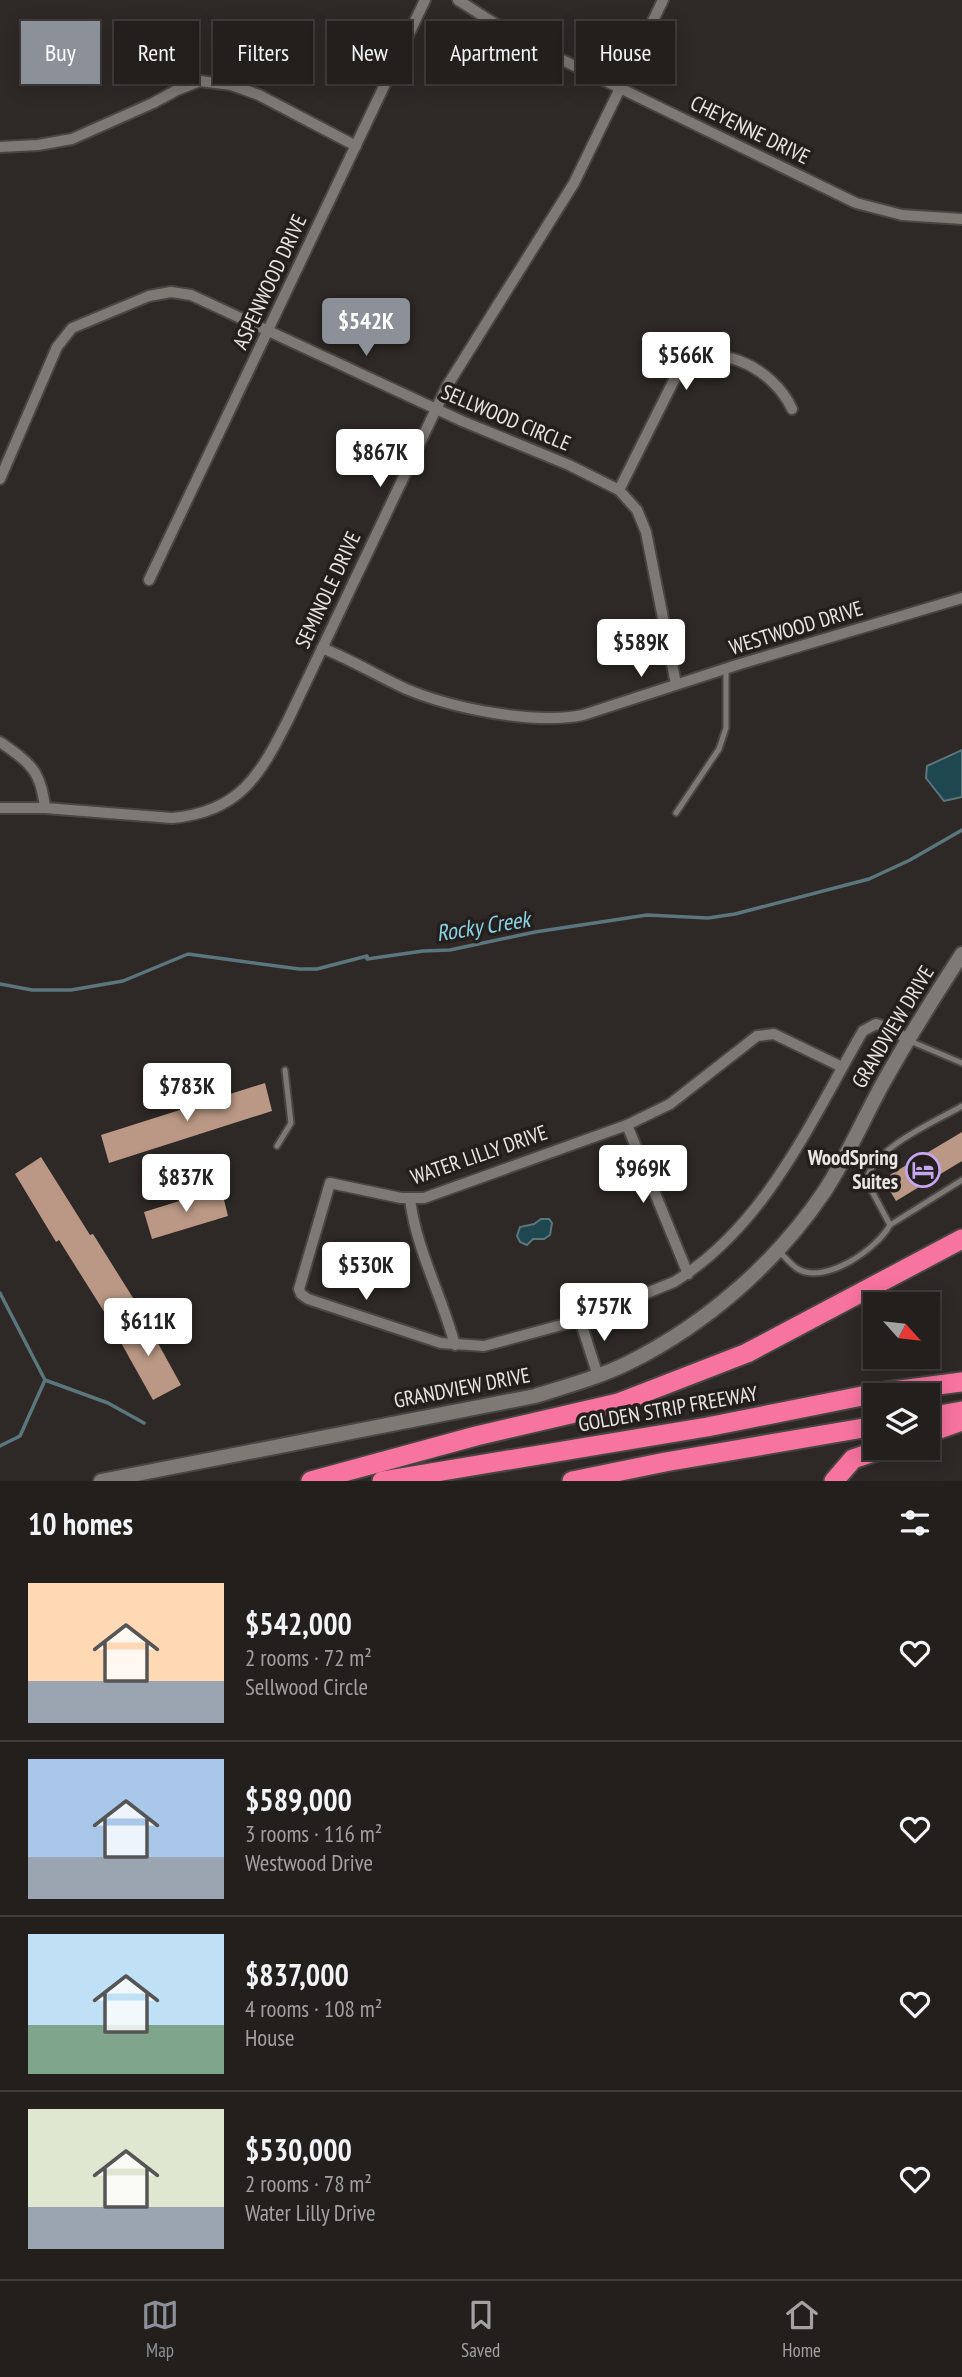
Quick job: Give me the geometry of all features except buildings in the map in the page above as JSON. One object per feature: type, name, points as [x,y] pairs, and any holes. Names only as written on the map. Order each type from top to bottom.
[{"type":"highway","points":[[311,1481],[477,1436],[618,1403],[747,1353],[962,1239]]},
{"type":"highway","name":"GOLDEN STRIP FREEWAY","points":[[382,1481],[682,1431],[877,1393],[962,1382]]},
{"type":"highway","points":[[940,1415],[962,1411]]},
{"type":"highway","points":[[940,1429],[962,1421]]},
{"type":"highway","points":[[572,1481],[863,1428]]},
{"type":"highway","points":[[834,1481],[853,1459],[863,1456]]},
{"type":"street","name":"ASPENWOOD DRIVE","points":[[149,580],[425,0]]},
{"type":"street","name":"CHEYENNE DRIVE","points":[[458,0],[497,25],[856,203],[902,215],[962,219]]},
{"type":"street","name":"SEMINOLE DRIVE","points":[[0,808],[45,808],[172,818],[200,814],[226,803],[250,785],[267,761],[436,409],[465,356],[574,183],[663,0]]},
{"type":"street","points":[[0,148],[72,139],[201,81],[231,85],[259,95],[356,146]]},
{"type":"street","name":"SELLWOOD CIRCLE","points":[[0,479],[57,347],[72,328],[149,296],[170,292],[191,295],[436,409],[619,490],[637,510],[646,532],[676,684]]},
{"type":"street","points":[[619,490],[676,376],[696,359],[720,355],[744,364],[786,394],[792,409]]},
{"type":"street","name":"WESTWOOD DRIVE","points":[[322,648],[434,699],[470,708],[538,718],[561,718],[583,715],[726,668],[962,598]]},
{"type":"street","points":[[0,742],[27,760],[34,768],[43,792],[45,808]]},
{"type":"street","name":"GRANDVIEW DRIVE","points":[[102,1481],[535,1396],[598,1376],[630,1362],[675,1336],[727,1298],[778,1250],[824,1192],[907,1039],[962,954]]},
{"type":"street","name":"WATER LILLY DRIVE","points":[[842,1067],[774,1034],[757,1036],[670,1104],[626,1125],[425,1198],[410,1199],[330,1184],[299,1289],[301,1294],[308,1299],[440,1343],[484,1346],[580,1320],[674,1282],[688,1274],[713,1252],[752,1213],[791,1160],[863,1031],[876,1024],[892,1029],[907,1039]]},
{"type":"street","points":[[626,1125],[688,1274]]},
{"type":"street","points":[[410,1199],[412,1223],[448,1318],[455,1345]]},
{"type":"street","points":[[580,1320],[598,1376]]},
{"type":"lane","points":[[676,813],[719,749],[726,728],[726,668]]},
{"type":"lane","points":[[907,1039],[962,1063]]},
{"type":"lane","points":[[277,1146],[291,1123],[285,1070]]},
{"type":"lane","points":[[890,1225],[866,1180],[869,1169],[888,1149],[962,1106]]},
{"type":"lane","points":[[778,1250],[799,1270],[820,1274],[858,1258],[883,1237],[890,1225],[962,1180]]},
{"type":"water","points":[[962,750],[962,797],[944,801],[926,778],[927,766]]},
{"type":"water","points":[[541,1219],[549,1219],[552,1223],[550,1235],[544,1239],[533,1239],[527,1245],[520,1242],[517,1236],[520,1227],[534,1224]]},
{"type":"waterway","name":"Rocky Creek","points":[[0,984],[32,990],[71,990],[123,981],[188,954],[317,969],[367,956],[367,959],[450,950],[535,932],[647,915],[708,918],[735,914],[869,879],[910,860],[962,830]]},
{"type":"waterway","points":[[0,1293],[45,1380],[108,1403],[144,1423]]},
{"type":"waterway","points":[[0,1446],[20,1436],[45,1380]]},
{"type":"place","name":"WoodSpring Suites","points":[[923,1170]]}]
